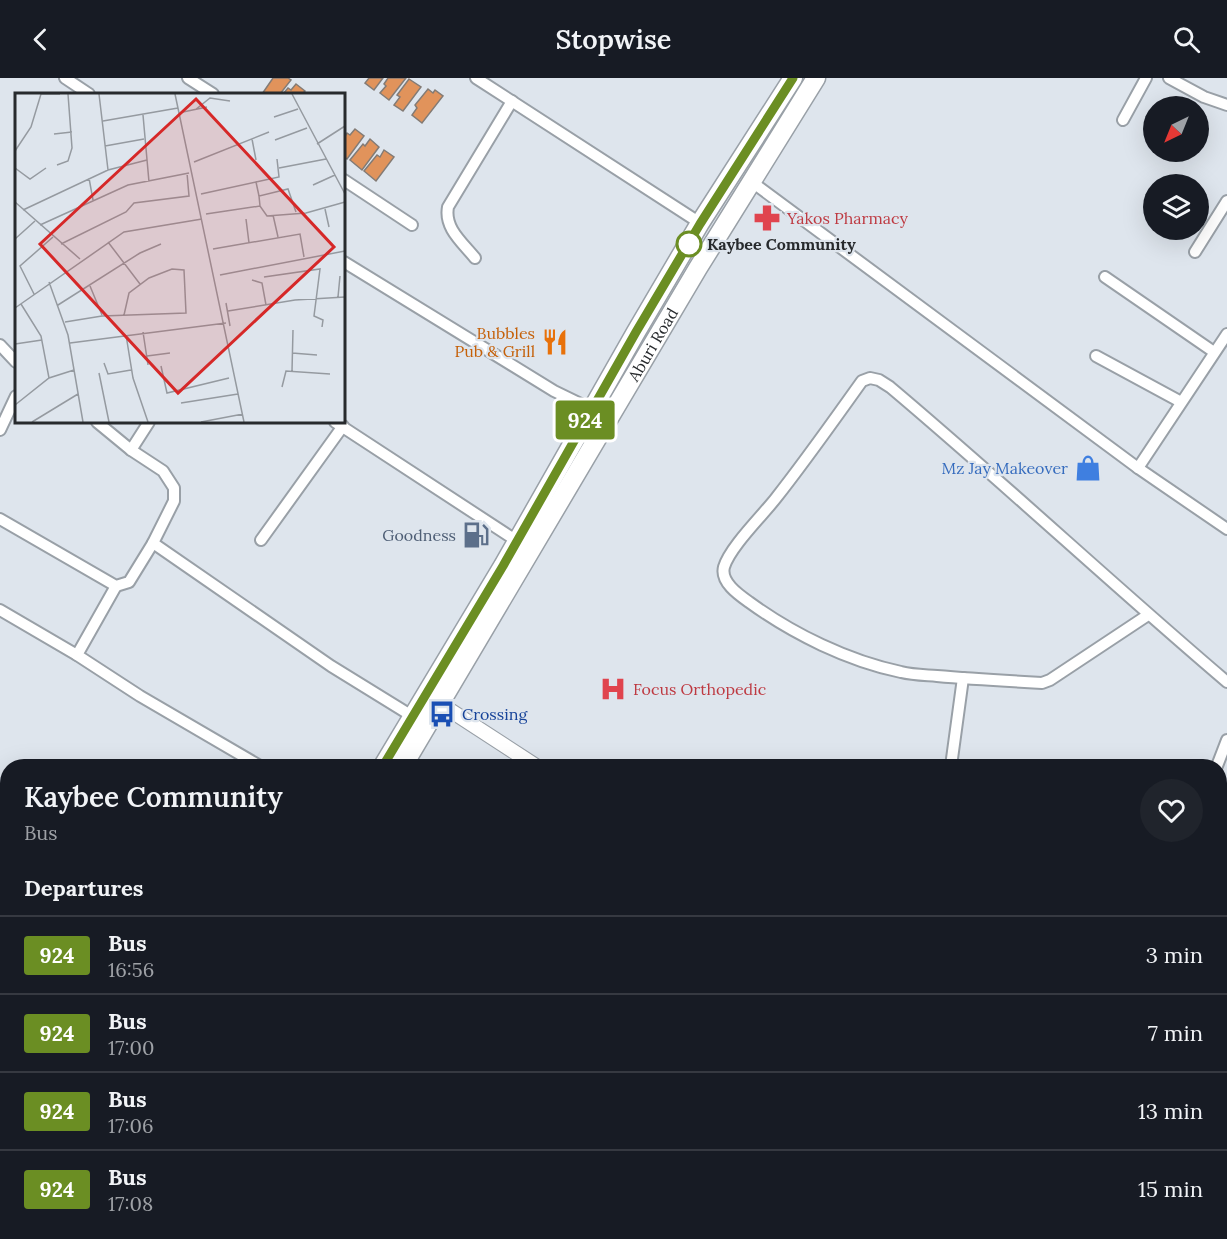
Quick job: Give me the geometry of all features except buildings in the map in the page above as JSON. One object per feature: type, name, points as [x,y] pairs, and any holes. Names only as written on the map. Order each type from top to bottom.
[{"type":"highway","name":"Aburi Road","points":[[387,759],[517,541],[591,409],[700,224],[793,78]]},
{"type":"highway","name":"Aburi Road","points":[[407,759],[692,277],[816,78]]},
{"type":"highway","points":[[578,432],[596,442]]},
{"type":"street","points":[[65,78],[88,93]]},
{"type":"street","points":[[188,78],[211,93]]},
{"type":"street","points":[[476,78],[700,224]]},
{"type":"street","points":[[1123,120],[1146,78]]},
{"type":"street","points":[[1169,78],[1204,97],[1227,105]]},
{"type":"street","points":[[475,258],[450,227],[446,217],[448,207],[512,101]]},
{"type":"street","points":[[345,181],[412,225]]},
{"type":"street","points":[[752,182],[1138,468],[1223,526],[1227,514]]},
{"type":"street","points":[[1194,252],[1227,201]]},
{"type":"street","points":[[345,263],[554,392],[591,409]]},
{"type":"street","points":[[1105,277],[1214,352]]},
{"type":"street","points":[[1138,468],[1227,334]]},
{"type":"street","points":[[0,345],[15,361]]},
{"type":"street","points":[[1096,356],[1181,402]]},
{"type":"street","points":[[1148,615],[1042,683],[901,672],[840,653],[771,618],[728,584],[724,575],[724,567],[734,550],[777,497],[862,381],[870,378],[879,380],[975,459],[1148,615],[1227,682]]},
{"type":"street","points":[[0,430],[15,398]]},
{"type":"street","points":[[77,655],[116,586],[129,582],[153,543],[174,501],[174,488],[163,471],[98,423]]},
{"type":"street","points":[[132,450],[148,423]]},
{"type":"street","points":[[261,540],[339,424],[517,541]]},
{"type":"street","points":[[0,519],[116,586]]},
{"type":"street","points":[[153,543],[331,666],[412,716]]},
{"type":"street","points":[[0,610],[248,759]]},
{"type":"street","points":[[952,759],[963,678]]},
{"type":"street","points":[[439,703],[525,759]]},
{"type":"street","points":[[1220,759],[1227,740]]},
{"type":"bus line","name":"924","points":[[387,759],[503,566],[578,432],[700,224],[793,78]]},
{"type":"place","name":"Yakos Pharmacy","points":[[767,218]]},
{"type":"place","name":"Kaybee Community","points":[[689,244]]},
{"type":"place","name":"Bubbles Pub & Grill","points":[[555,342]]},
{"type":"place","name":"Mz Jay Makeover","points":[[1088,468]]},
{"type":"place","name":"Goodness","points":[[476,535]]},
{"type":"place","name":"Focus Orthopedic","points":[[613,689]]},
{"type":"place","name":"Crossing","points":[[442,714]]}]
